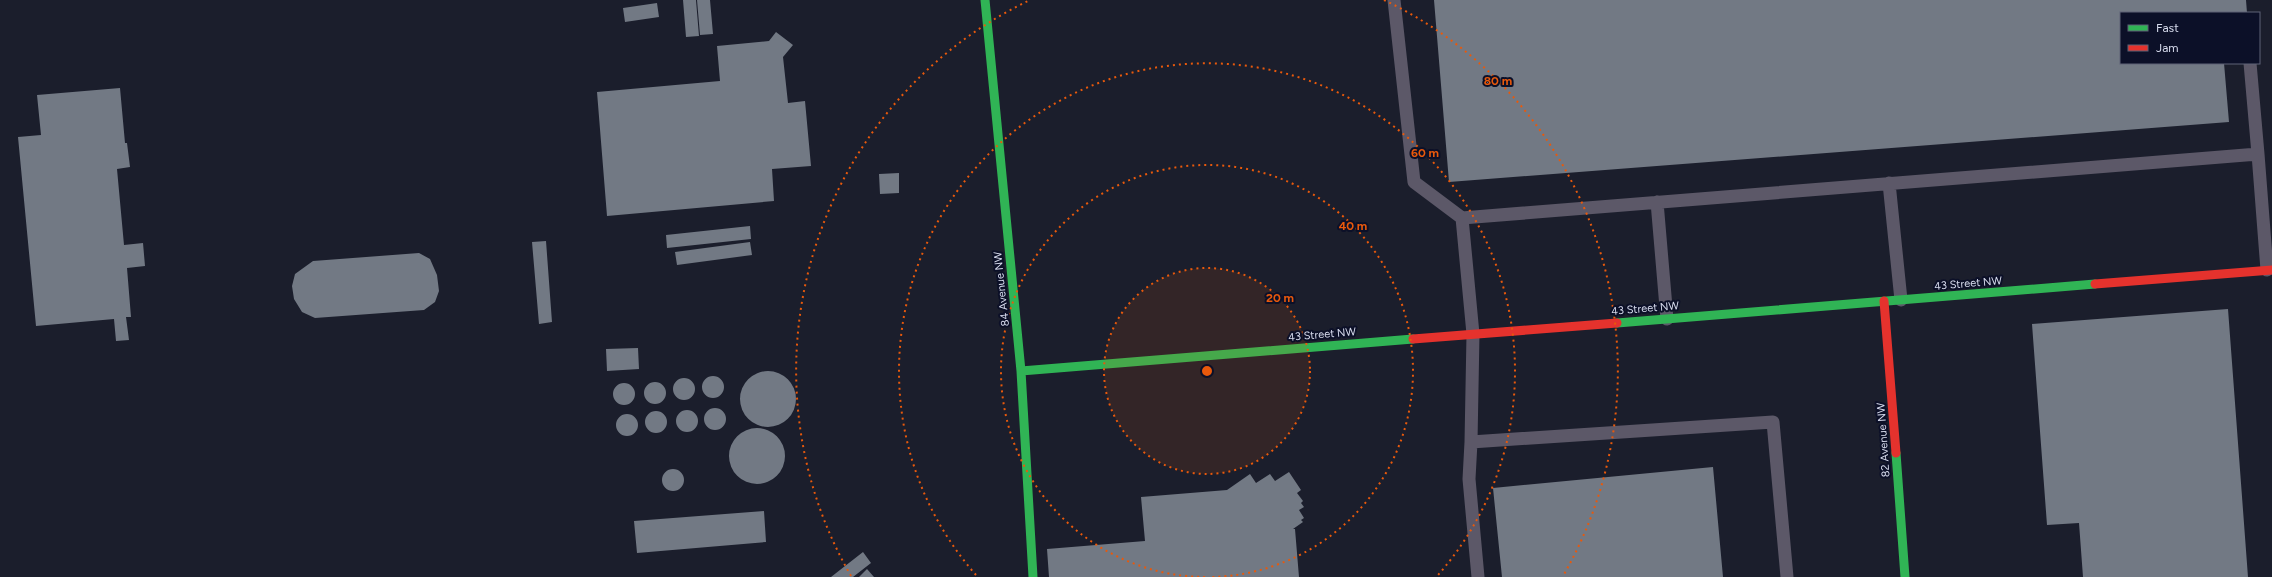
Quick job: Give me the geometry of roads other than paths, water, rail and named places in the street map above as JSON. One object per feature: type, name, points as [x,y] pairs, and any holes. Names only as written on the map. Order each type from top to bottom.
[{"type":"street","name":"84 Avenue NW","points":[[985,0],[1021,370],[1033,577]]},
{"type":"street","name":"43 Street NW","points":[[1021,370],[2270,270]]},
{"type":"street","name":"82 Avenue NW","points":[[1884,302],[1905,577]]},
{"type":"lane","points":[[1394,0],[1414,182],[1462,218],[2258,154]]},
{"type":"lane","points":[[2250,64],[2270,270]]},
{"type":"lane","points":[[1889,183],[1901,300]]},
{"type":"lane","points":[[1657,202],[1667,319]]},
{"type":"lane","points":[[1462,218],[1473,334],[1469,479],[1478,577]]},
{"type":"lane","points":[[1471,442],[1773,422],[1787,577]]}]
